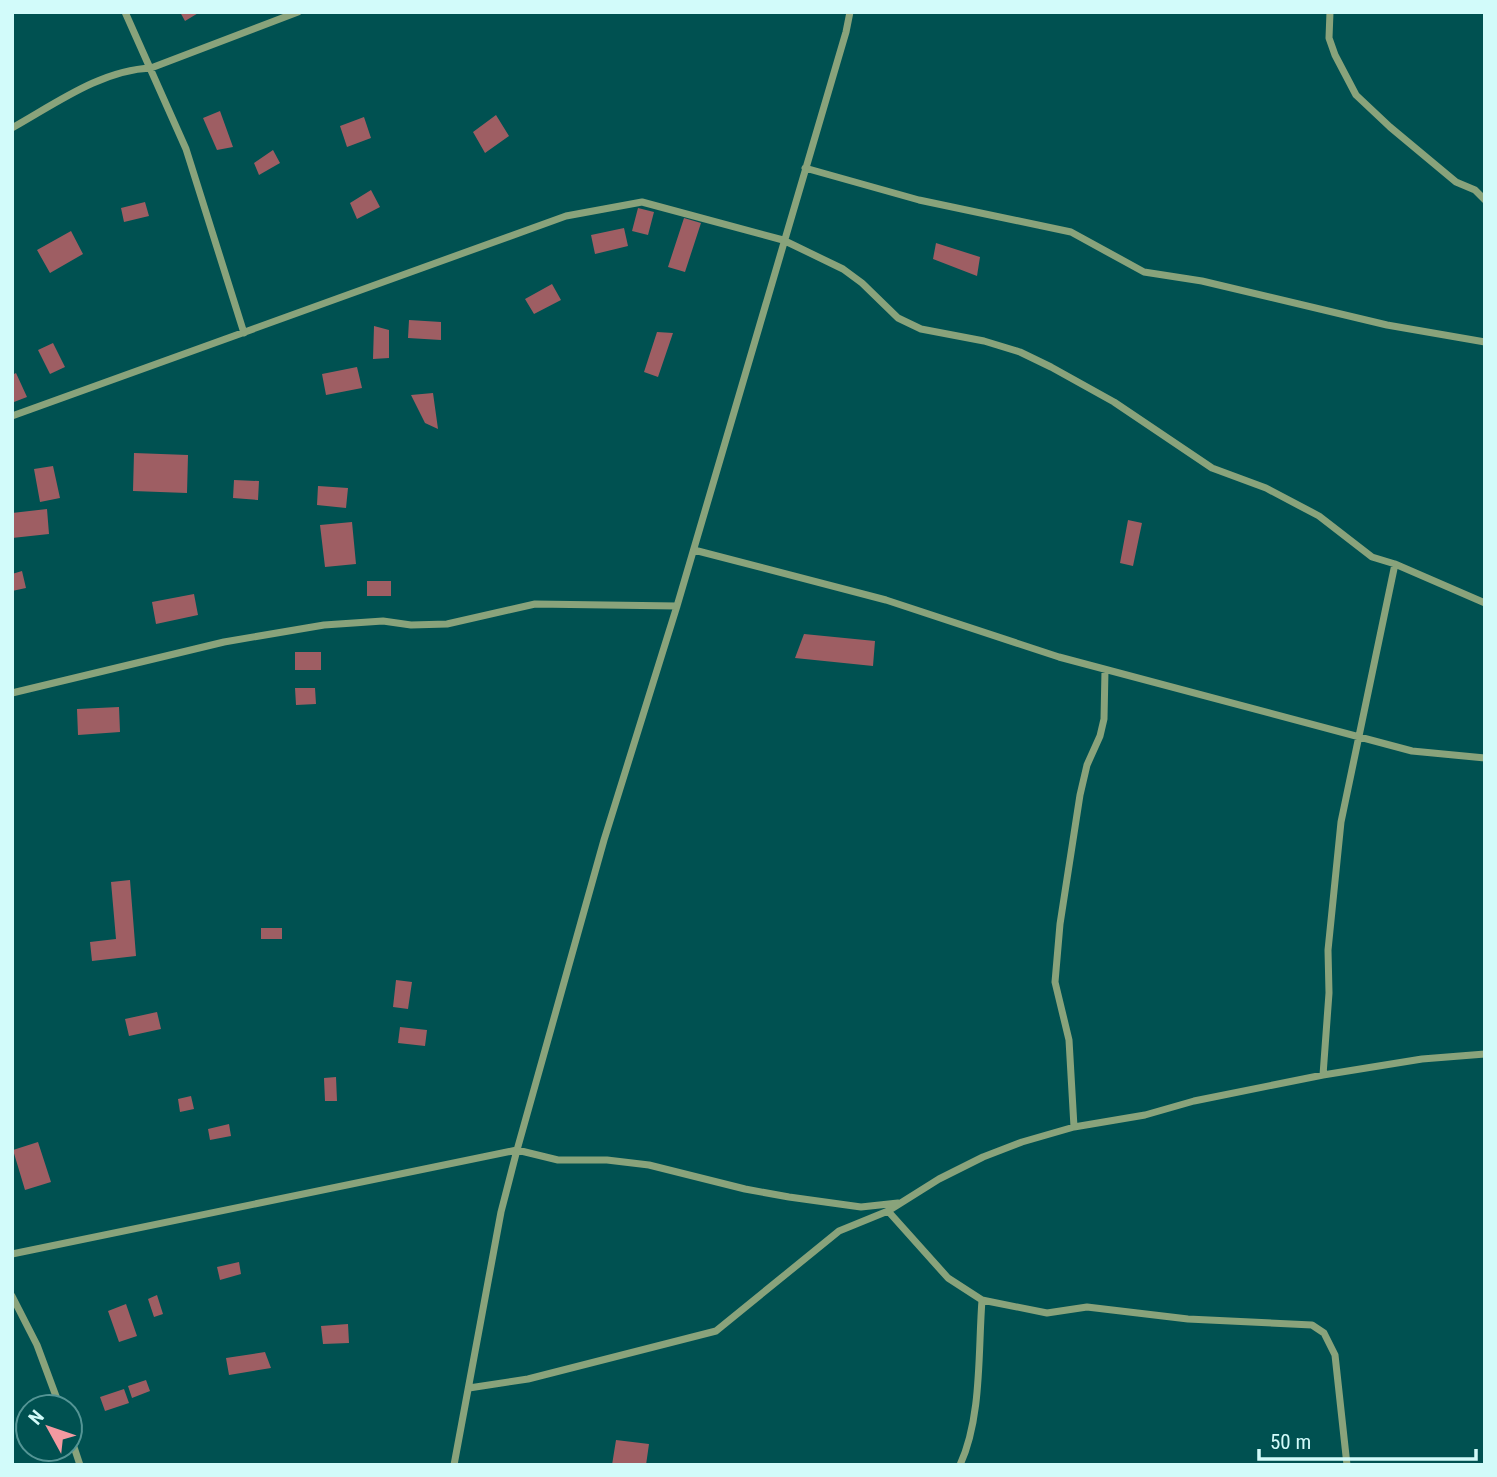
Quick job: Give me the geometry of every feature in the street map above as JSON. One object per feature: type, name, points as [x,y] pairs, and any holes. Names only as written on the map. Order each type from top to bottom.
[{"type":"street","points":[[125,12],[186,149],[244,333]]},
{"type":"street","points":[[12,128],[86,86],[132,69],[151,68],[298,12]]},
{"type":"street","points":[[454,1465],[501,1212],[517,1150],[604,840],[694,550],[850,12]]},
{"type":"street","points":[[1330,12],[1329,38],[1356,95],[1456,182],[1475,190],[1485,200]]},
{"type":"street","points":[[805,168],[919,200],[1071,232],[1112,252],[1144,272],[1202,281],[1387,325],[1485,342]]},
{"type":"street","points":[[12,416],[566,216],[642,202],[783,240],[843,269],[862,283],[898,318],[921,329],[984,341],[1020,352],[1114,402],[1212,468],[1266,488],[1320,516],[1372,557],[1395,564],[1485,603]]},
{"type":"street","points":[[694,550],[886,600],[1105,670],[1412,751],[1485,758]]},
{"type":"street","points":[[1323,1075],[1329,993],[1331,905],[1341,822],[1395,564]]},
{"type":"street","points":[[12,693],[224,642],[324,625],[383,621],[411,625],[447,624],[535,604],[677,606]]},
{"type":"street","points":[[1074,1127],[1069,1040],[1055,982],[1060,924],[1080,795],[1087,765],[1100,736],[1104,719],[1105,670]]},
{"type":"street","points":[[469,1388],[528,1379],[716,1331],[839,1231],[888,1211],[983,1157],[1022,1142],[1074,1127],[1145,1115],[1194,1101],[1323,1075],[1422,1059],[1485,1054]]},
{"type":"street","points":[[12,1254],[517,1150],[558,1160],[607,1160],[649,1165],[745,1189],[861,1207],[901,1202]]},
{"type":"street","points":[[888,1211],[948,1278],[982,1300],[1047,1313],[1087,1307],[1188,1319],[1312,1325],[1324,1333],[1335,1355],[1347,1465]]},
{"type":"street","points":[[12,1296],[37,1345],[55,1393]]},
{"type":"street","points":[[960,1465],[974,1416],[982,1300]]},
{"type":"building","points":[[180,12],[200,12],[185,21]]},
{"type":"building","points":[[220,111],[233,147],[217,150],[203,118]]},
{"type":"building","points":[[496,115],[509,136],[485,153],[473,132]]},
{"type":"building","points":[[364,117],[371,138],[347,147],[340,126]]},
{"type":"building","points":[[273,150],[280,163],[259,175],[254,163]]},
{"type":"building","points":[[371,190],[380,207],[357,219],[350,203]]},
{"type":"building","points":[[145,202],[149,216],[124,222],[121,208]]},
{"type":"building","points":[[638,208],[654,212],[648,235],[632,231]]},
{"type":"building","points":[[684,218],[701,223],[685,272],[668,267]]},
{"type":"building","points":[[624,228],[628,246],[595,254],[591,235]]},
{"type":"building","points":[[71,231],[83,254],[50,273],[37,250]]},
{"type":"building","points":[[936,243],[980,257],[977,276],[933,259]]},
{"type":"building","points":[[552,284],[561,300],[534,314],[525,299]]},
{"type":"building","points":[[409,320],[441,322],[441,340],[408,338]]},
{"type":"building","points":[[374,326],[389,330],[389,358],[373,359]]},
{"type":"building","points":[[657,332],[673,333],[658,377],[644,372]]},
{"type":"building","points":[[53,343],[65,367],[50,374],[38,350]]},
{"type":"building","points":[[357,367],[362,388],[326,395],[322,374]]},
{"type":"building","points":[[16,373],[27,397],[14,402],[12,375]]},
{"type":"building","points":[[433,393],[438,429],[425,423],[411,395]]},
{"type":"building","points":[[134,453],[188,455],[187,493],[133,491]]},
{"type":"building","points":[[53,466],[60,498],[40,502],[34,469]]},
{"type":"building","points":[[234,480],[259,481],[258,500],[233,498]]},
{"type":"building","points":[[318,486],[348,488],[346,508],[317,505]]},
{"type":"building","points":[[47,509],[49,534],[12,538],[12,513]]},
{"type":"building","points":[[1128,520],[1142,523],[1133,566],[1120,563]]},
{"type":"building","points":[[352,522],[356,564],[325,567],[320,525]]},
{"type":"building","points":[[22,571],[26,588],[12,591],[12,574]]},
{"type":"building","points":[[367,581],[391,581],[391,596],[367,596]]},
{"type":"building","points":[[194,594],[198,615],[156,624],[152,602]]},
{"type":"building","points":[[804,634],[875,641],[873,666],[795,658]]},
{"type":"building","points":[[295,652],[321,652],[321,670],[295,670]]},
{"type":"building","points":[[295,688],[315,688],[316,704],[296,705]]},
{"type":"building","points":[[119,707],[120,732],[78,735],[77,709]]},
{"type":"building","points":[[130,880],[136,956],[92,961],[90,942],[116,939],[111,882]]},
{"type":"building","points":[[261,928],[282,928],[282,939],[261,939]]},
{"type":"building","points":[[396,980],[412,982],[408,1009],[393,1007]]},
{"type":"building","points":[[157,1012],[161,1029],[129,1036],[125,1019]]},
{"type":"building","points":[[400,1027],[427,1030],[425,1046],[398,1043]]},
{"type":"building","points":[[336,1077],[337,1101],[325,1101],[324,1078]]},
{"type":"building","points":[[191,1096],[194,1109],[180,1112],[178,1099]]},
{"type":"building","points":[[229,1124],[231,1136],[210,1140],[208,1129]]},
{"type":"building","points":[[38,1142],[51,1182],[25,1190],[13,1150]]},
{"type":"building","points":[[239,1262],[241,1274],[220,1280],[217,1267]]},
{"type":"building","points":[[157,1295],[163,1314],[154,1317],[148,1299]]},
{"type":"building","points":[[126,1304],[137,1336],[119,1342],[108,1311]]},
{"type":"building","points":[[348,1324],[349,1343],[323,1344],[321,1326]]},
{"type":"building","points":[[265,1352],[271,1368],[229,1375],[226,1358]]},
{"type":"building","points":[[146,1380],[150,1391],[132,1398],[128,1386]]},
{"type":"building","points":[[124,1389],[129,1403],[105,1411],[100,1397]]},
{"type":"building","points":[[616,1440],[649,1444],[646,1465],[612,1465]]}]
